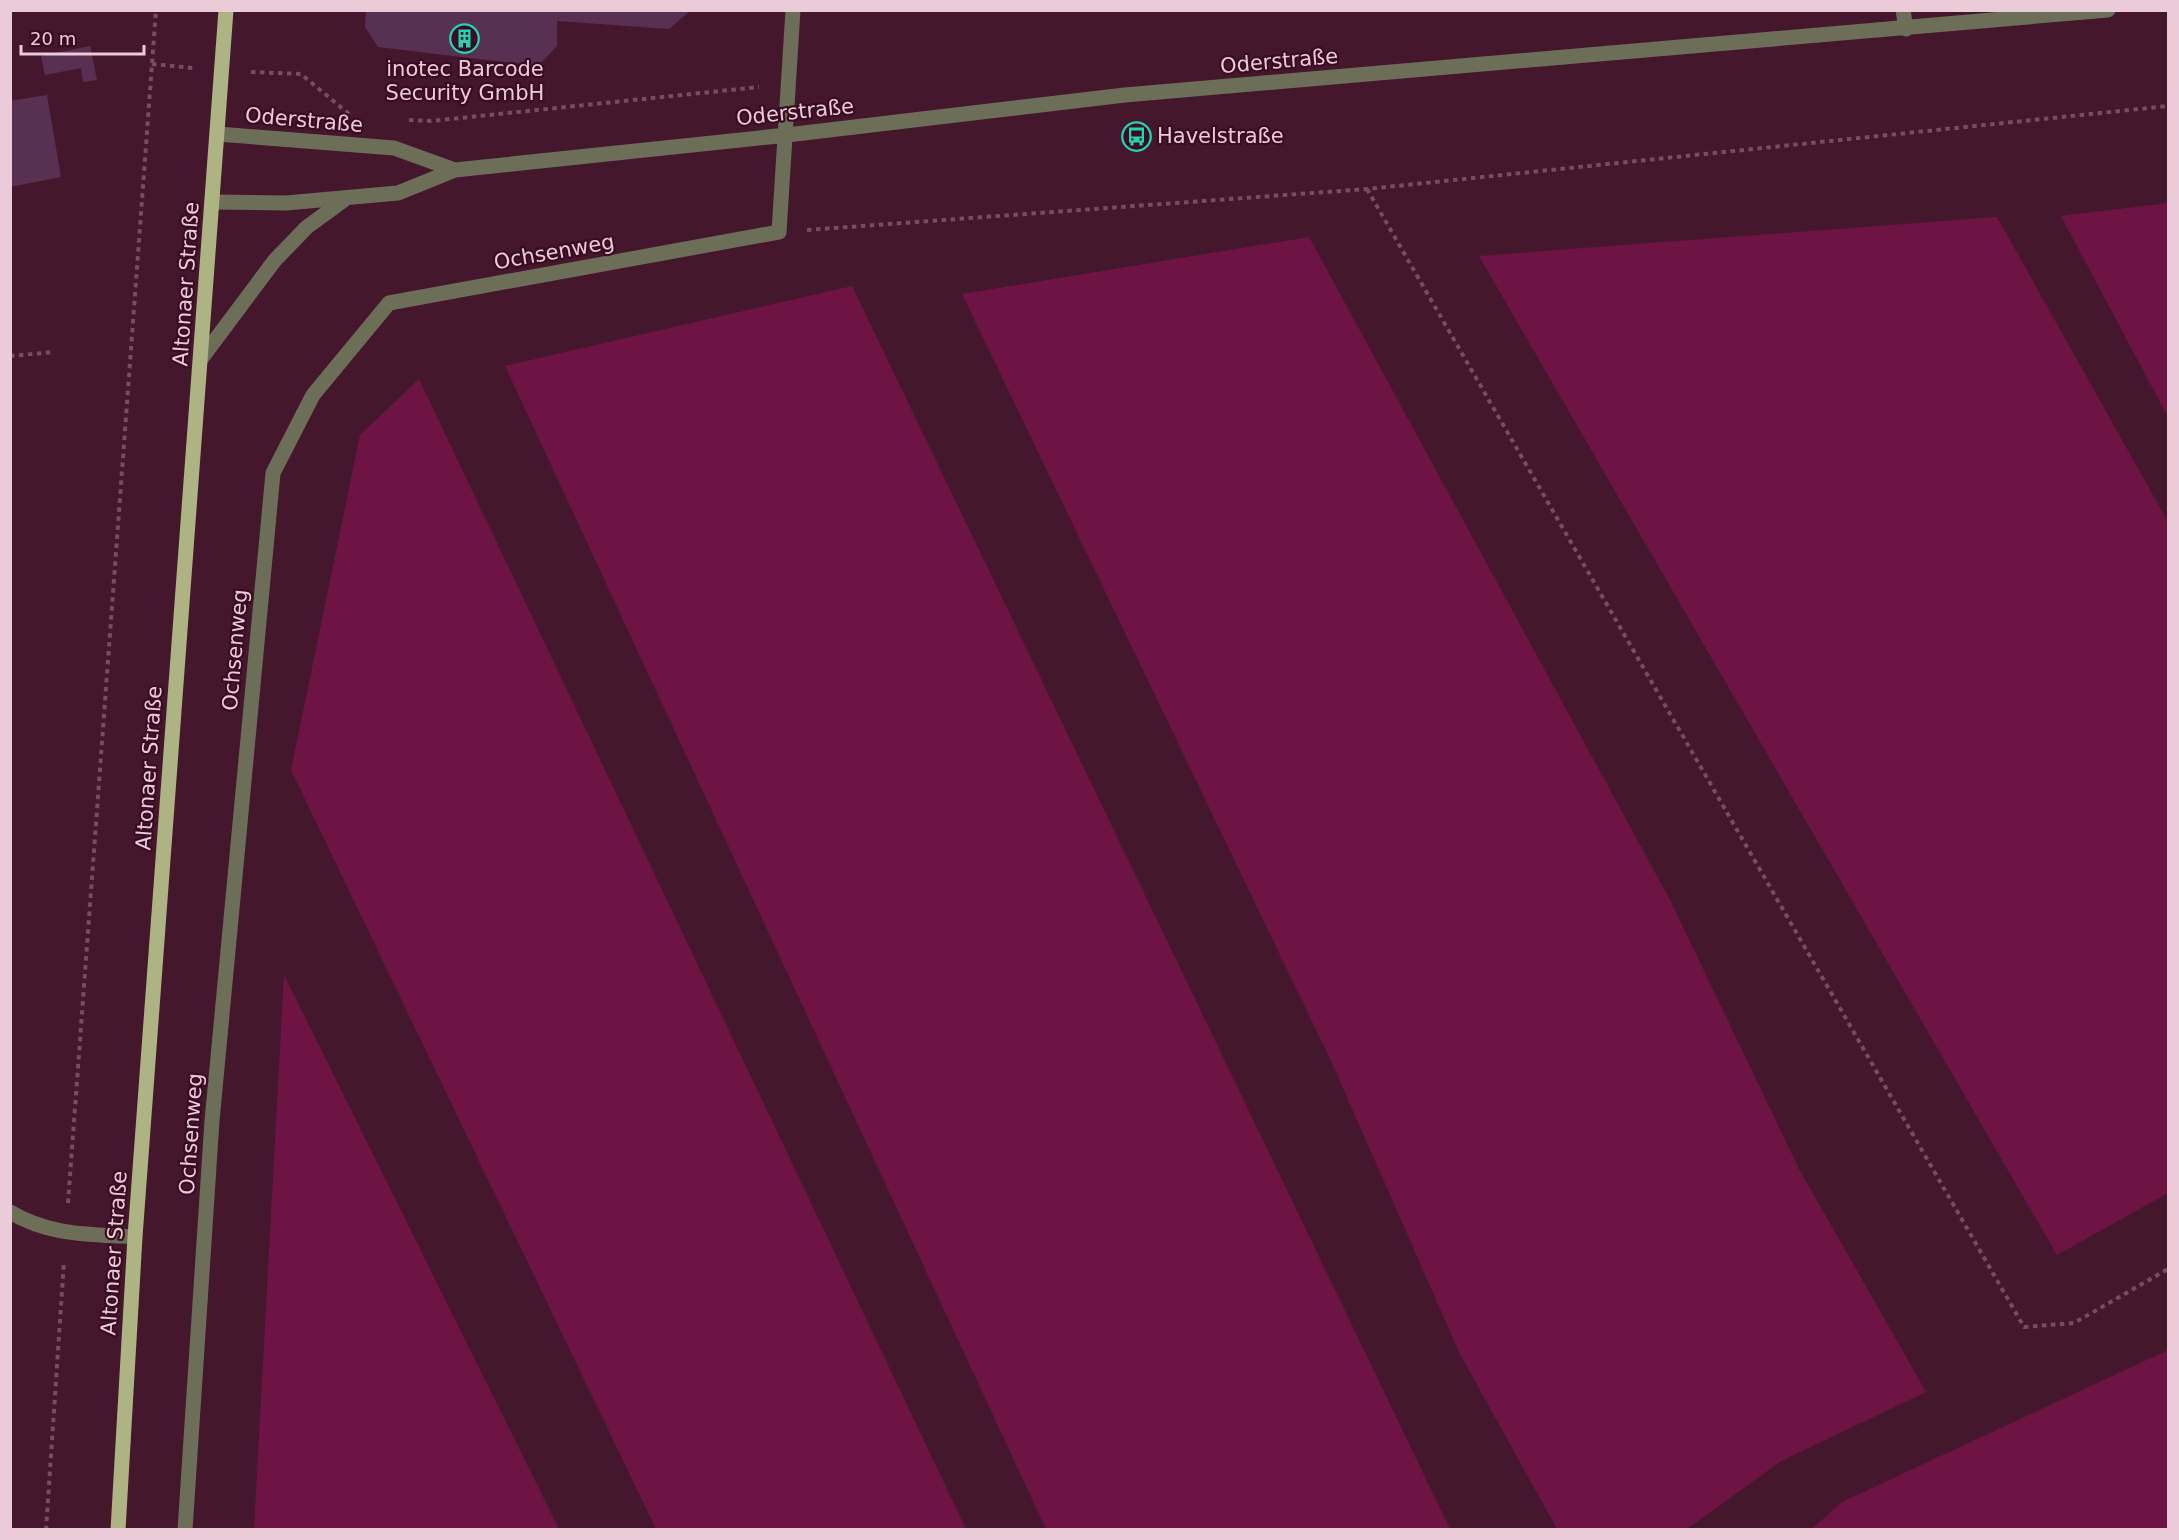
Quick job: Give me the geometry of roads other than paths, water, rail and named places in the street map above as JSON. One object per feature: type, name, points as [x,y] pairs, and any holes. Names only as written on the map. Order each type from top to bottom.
[{"type":"main road","name":"Altonaer Straße","points":[[118,1530],[135,1237],[226,10]]},
{"type":"street","points":[[787,135],[787,84],[793,10]]},
{"type":"street","points":[[1903,10],[1905,29]]},
{"type":"street","name":"Oderstraße","points":[[213,202],[286,203],[345,200],[398,193],[455,170],[787,135],[1125,95],[2108,10]]},
{"type":"street","name":"Oderstraße","points":[[218,134],[394,148],[455,170]]},
{"type":"street","name":"Ochsenweg","points":[[185,1530],[212,1121],[273,473],[313,395],[389,303],[779,232],[787,135]]},
{"type":"street","name":"Oderstraße","points":[[201,359],[275,260],[307,227],[345,200]]},
{"type":"street","points":[[10,1212],[32,1225],[66,1232],[135,1237]]},
{"type":"place","name":"inotec Barcode Security GmbH","points":[[465,38]]},
{"type":"place","name":"Havelstraße","points":[[1136,136]]}]
